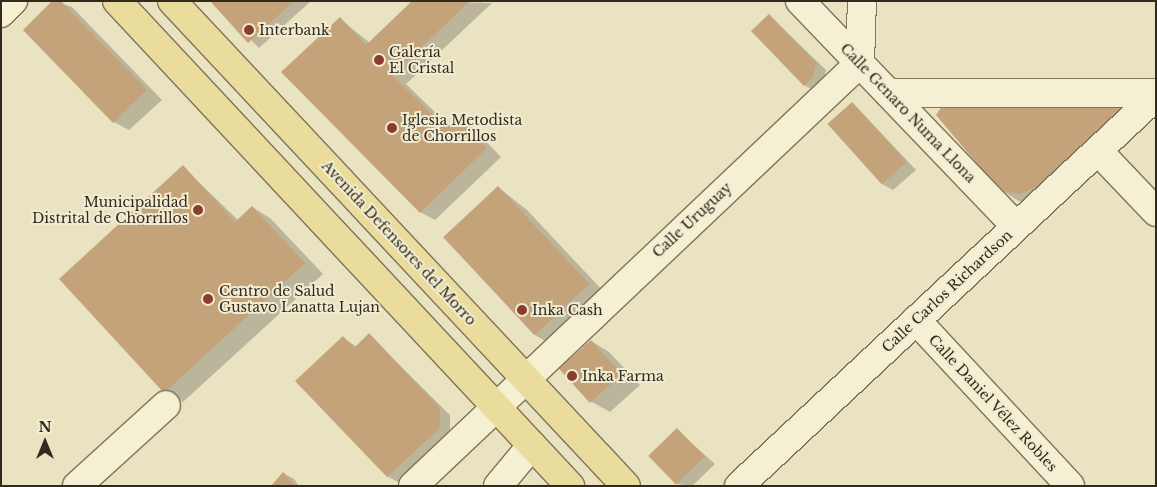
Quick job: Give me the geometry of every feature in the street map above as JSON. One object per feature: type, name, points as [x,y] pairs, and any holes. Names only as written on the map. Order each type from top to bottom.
[{"type":"main road","points":[[118,1],[570,486]]},
{"type":"main road","name":"Avenida Defensores del Morro","points":[[172,1],[626,486]]},
{"type":"street","points":[[1,13],[13,1]]},
{"type":"street","name":"Calle Genaro Numa Llona","points":[[800,1],[1016,226]]},
{"type":"street","points":[[860,63],[862,1]]},
{"type":"street","name":"Calle Uruguay","points":[[425,482],[495,406],[860,63]]},
{"type":"street","points":[[890,93],[1156,95]]},
{"type":"street","name":"Calle Carlos Richardson","points":[[739,486],[1156,95]]},
{"type":"street","points":[[1098,151],[1156,212]]},
{"type":"street","name":"Calle Daniel Vélez Robles","points":[[916,320],[1070,486]]},
{"type":"street","points":[[77,486],[166,405]]},
{"type":"street","points":[[498,486],[532,445]]},
{"type":"building","points":[[52,1],[61,1],[147,90],[113,123],[23,30]]},
{"type":"building","name":"Interbank","points":[[210,1],[294,1],[248,43]]},
{"type":"building","points":[[412,1],[470,1],[392,75],[446,128],[457,117],[487,148],[420,213],[281,72],[340,17],[366,45]]},
{"type":"building","points":[[769,14],[816,63],[813,77],[804,86],[751,31]]},
{"type":"building","points":[[1112,99],[1120,108],[1044,183],[1021,194],[1000,191],[936,115],[945,102]]},
{"type":"building","points":[[852,102],[906,162],[882,184],[827,124]]},
{"type":"building","points":[[183,165],[235,222],[252,206],[305,263],[164,393],[59,279]]},
{"type":"building","points":[[498,186],[589,284],[535,335],[443,237]]},
{"type":"building","points":[[369,333],[440,408],[440,428],[387,477],[295,381],[343,336],[354,348]]},
{"type":"building","points":[[591,340],[622,374],[590,403],[559,369]]},
{"type":"building","points":[[677,428],[705,457],[676,485],[648,456]]},
{"type":"building","points":[[283,472],[295,486],[271,486]]},
{"type":"place","name":"Interbank","points":[[249,30]]},
{"type":"place","name":"Galería El Cristal","points":[[379,60]]},
{"type":"place","name":"Iglesia Metodista de Chorrillos","points":[[392,128]]},
{"type":"place","name":"Municipalidad Distrital de Chorrillos","points":[[198,210]]},
{"type":"place","name":"Centro de Salud Gustavo Lanatta Lujan","points":[[208,299]]},
{"type":"place","name":"Inka Cash","points":[[522,310]]},
{"type":"place","name":"Inka Farma","points":[[572,376]]}]
